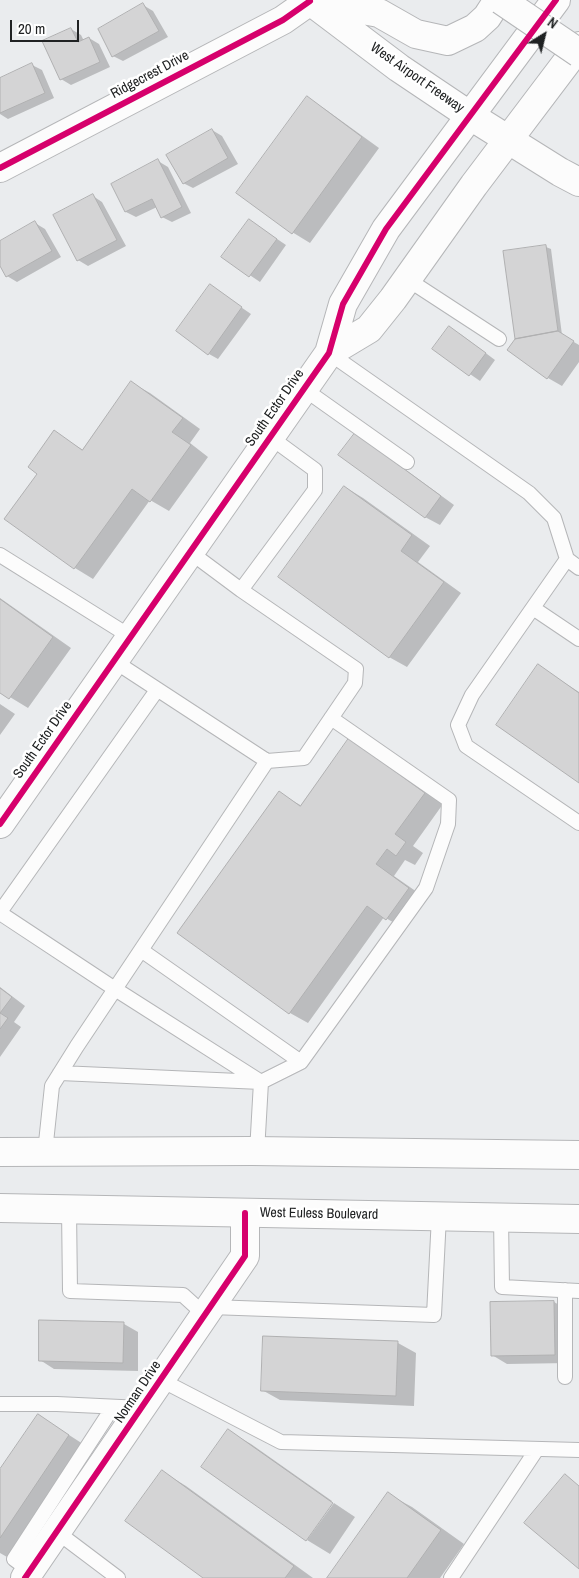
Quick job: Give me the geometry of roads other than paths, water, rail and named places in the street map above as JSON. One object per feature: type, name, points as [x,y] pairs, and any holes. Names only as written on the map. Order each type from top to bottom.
[{"type":"main road","points":[[310,0],[379,13],[416,34],[448,42],[475,28],[488,17],[500,0],[579,53]]},
{"type":"main road","name":"West Airport Freeway","points":[[310,0],[399,68],[470,115],[579,182]]},
{"type":"main road","name":"Ridgecrest Drive","points":[[0,168],[283,20],[310,0]]},
{"type":"main road","name":"South Ector Drive","points":[[0,824],[329,353],[343,304],[386,230],[556,0]]},
{"type":"main road","name":"South Ector Drive","points":[[329,353],[369,329],[508,139],[579,46]]},
{"type":"main road","points":[[0,1152],[257,1152],[579,1156]]},
{"type":"main road","name":"West Euless Boulevard","points":[[0,1208],[579,1219]]},
{"type":"main road","name":"Norman Drive","points":[[17,1567],[57,1532],[245,1256],[244,1213]]},
{"type":"lane","points":[[407,279],[499,339]]},
{"type":"lane","points":[[329,353],[530,493],[554,518],[567,559],[579,568]]},
{"type":"lane","points":[[304,389],[407,462]]},
{"type":"lane","points":[[241,590],[316,490],[315,470],[270,437]]},
{"type":"lane","points":[[114,661],[267,762],[304,758],[355,683],[356,669],[241,590],[190,552]]},
{"type":"lane","points":[[0,555],[131,637]]},
{"type":"lane","points":[[567,559],[472,695],[458,725],[466,746],[579,823]]},
{"type":"lane","points":[[533,608],[579,639]]},
{"type":"lane","points":[[157,690],[0,912],[115,989],[261,1082]]},
{"type":"lane","points":[[60,1073],[261,1082],[301,1062],[426,888],[448,824],[449,800],[331,718]]},
{"type":"lane","points":[[45,1152],[52,1086],[267,762]]},
{"type":"lane","points":[[141,950],[301,1062]]},
{"type":"lane","points":[[257,1152],[261,1082]]},
{"type":"lane","points":[[69,1209],[70,1290],[183,1294],[208,1311],[434,1315],[439,1216]]},
{"type":"lane","points":[[501,1217],[502,1287],[579,1291]]},
{"type":"lane","points":[[565,1290],[565,1377]]},
{"type":"lane","points":[[161,1380],[281,1442],[579,1450]]},
{"type":"lane","points":[[0,1404],[57,1404],[142,1408]]},
{"type":"lane","points":[[17,1567],[113,1407]]},
{"type":"lane","points":[[451,1578],[537,1449]]},
{"type":"lane","points":[[57,1532],[118,1578]]}]
